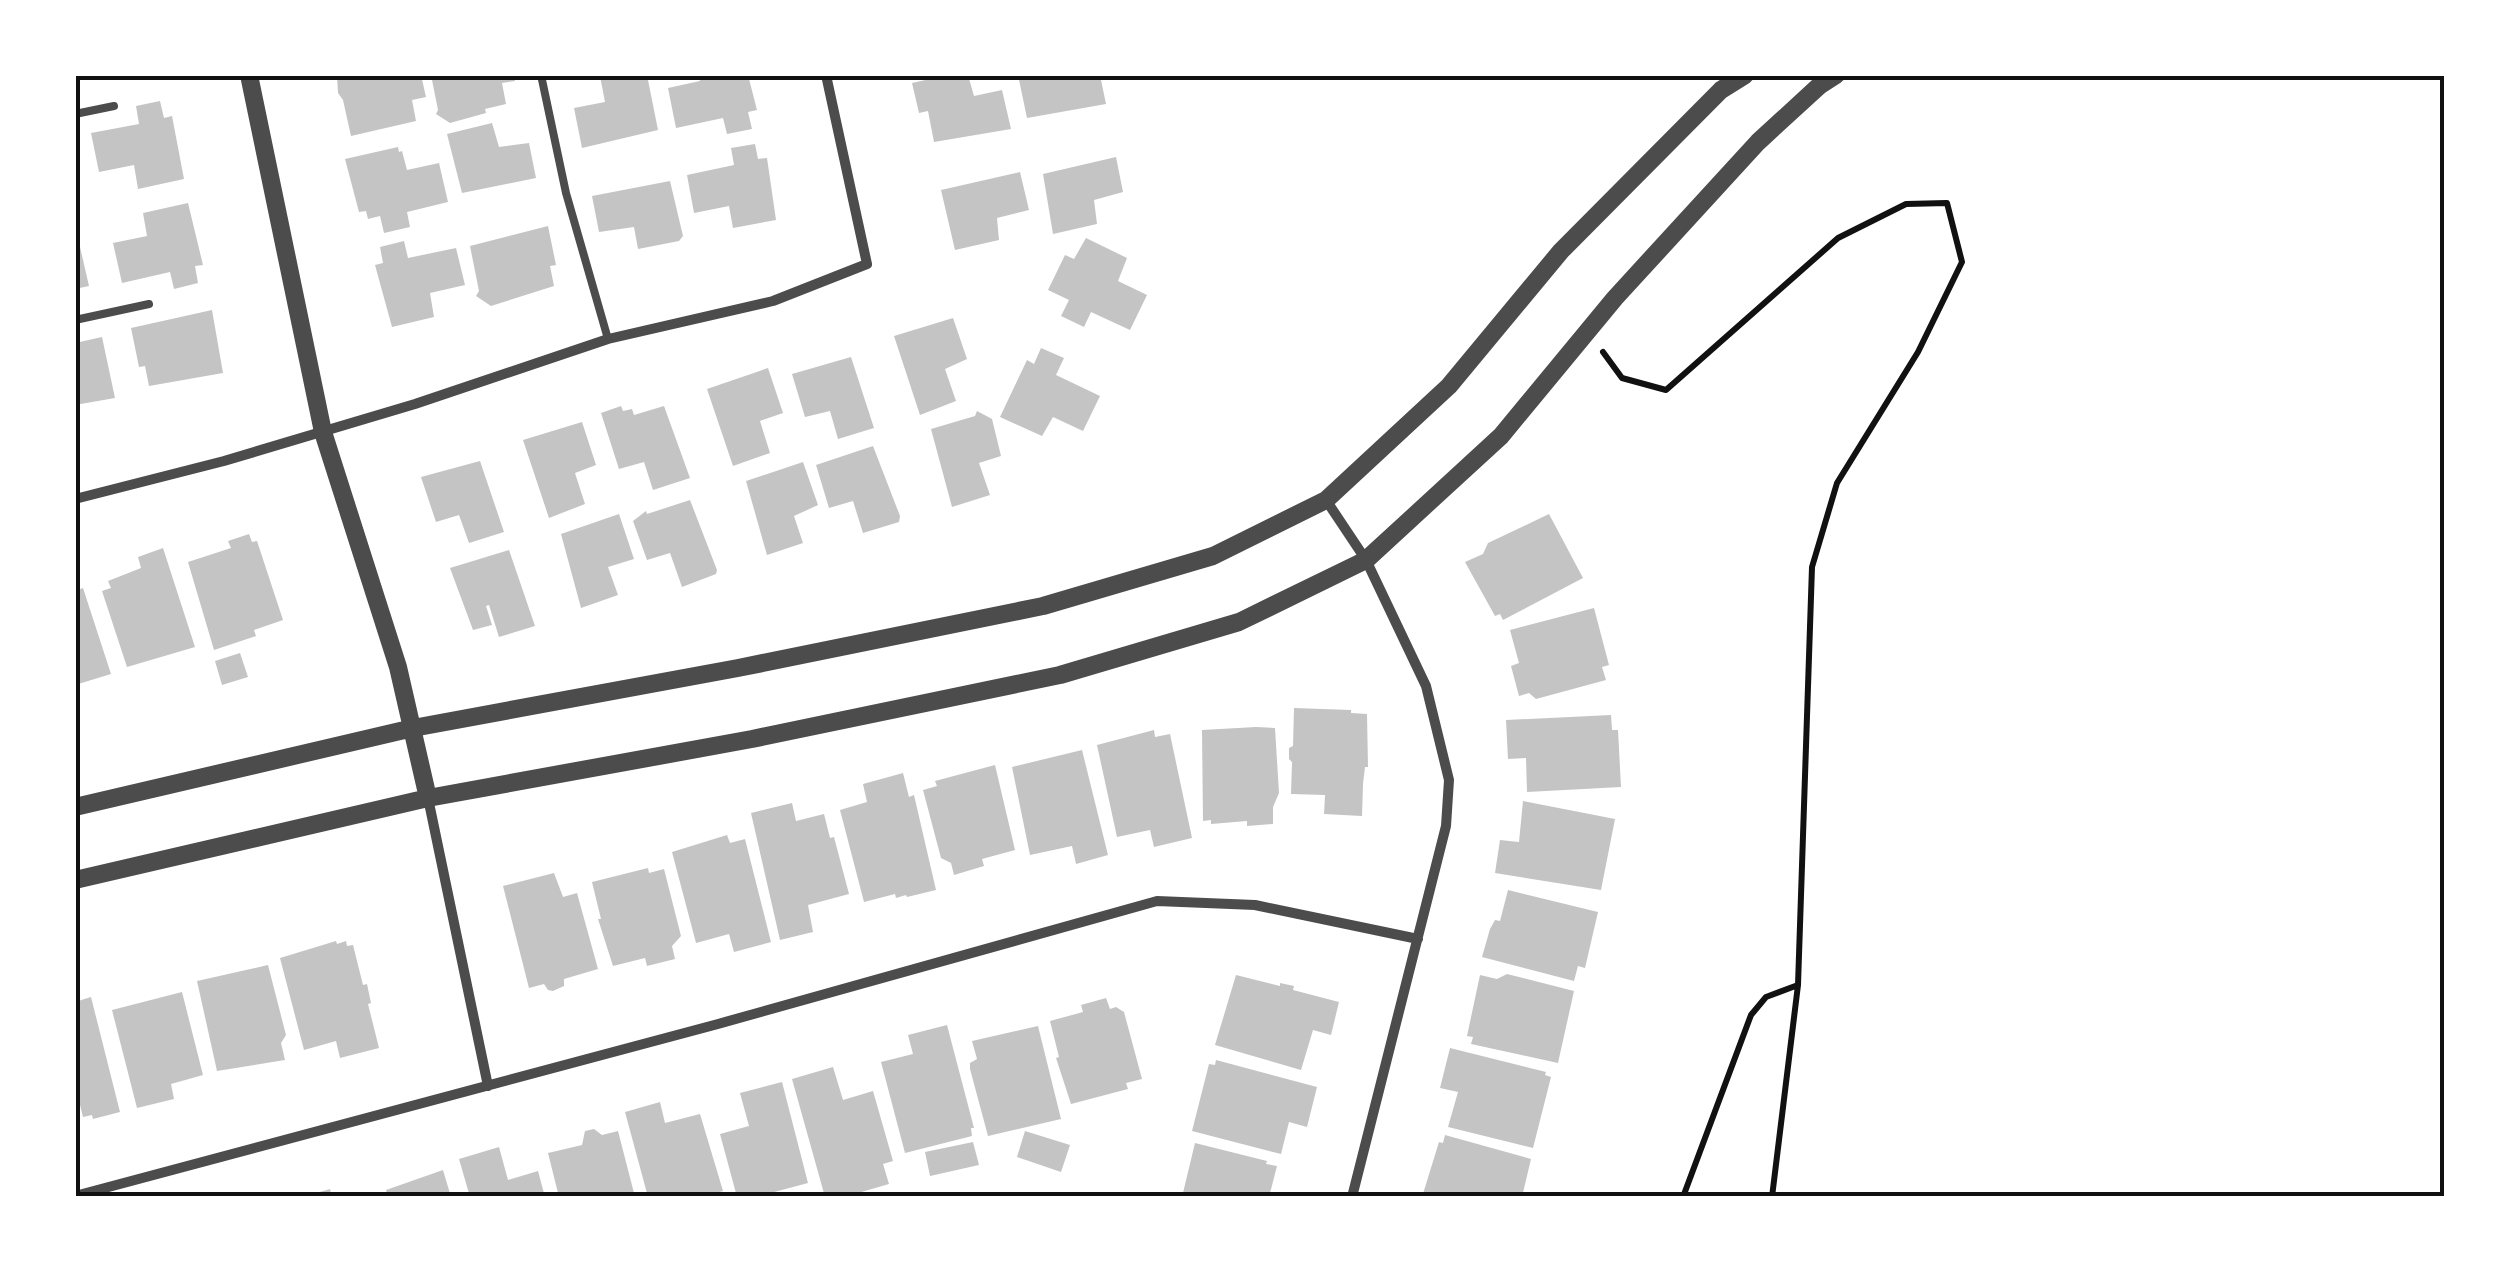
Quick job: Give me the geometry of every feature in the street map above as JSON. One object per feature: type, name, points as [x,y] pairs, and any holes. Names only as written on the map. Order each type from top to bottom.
[{"type":"street","points":[[249,75],[324,432],[398,667],[413,728],[488,1086]]},
{"type":"street","points":[[75,499],[324,432],[608,339],[773,301],[867,264],[826,75]]},
{"type":"street","points":[[75,807],[413,728],[1042,606],[1213,556],[1326,500],[1449,386],[1561,250],[1722,90],[1745,75]]},
{"type":"street","points":[[75,880],[428,798],[752,739],[1060,675],[1239,622],[1366,560],[1501,436],[1588,331],[1758,142],[1836,75]]},
{"type":"street","points":[[1326,500],[1366,560],[1426,686],[1448,780],[1446,826],[1352,1197]]},
{"type":"street","points":[[75,1196],[1158,901],[1255,905],[1418,939]]},
{"type":"lane","points":[[541,75],[568,200],[608,339]]},
{"type":"lane","points":[[75,114],[114,106]]},
{"type":"lane","points":[[75,320],[149,304]]},
{"type":"path","points":[[1588,331],[1622,378],[1666,390],[1838,238],[1906,204],[1946,204],[1962,262],[1918,352],[1836,482],[1812,567],[1798,985],[1772,1197]]},
{"type":"path","points":[[1683,1197],[1751,1015],[1766,998],[1798,985]]},
{"type":"building","points":[[337,75],[421,75],[426,97],[412,100],[416,121],[351,136],[338,93]]},
{"type":"building","points":[[431,75],[514,75],[515,81],[502,83],[506,104],[450,123],[436,114]]},
{"type":"building","points":[[647,75],[658,130],[582,148],[574,108],[605,102],[600,76]]},
{"type":"building","points":[[699,75],[748,75],[757,110],[748,112],[752,129],[727,134],[723,118],[676,128],[668,88],[700,81]]},
{"type":"building","points":[[968,75],[974,96],[1002,90],[1011,129],[934,142],[928,111],[919,113],[912,83]]},
{"type":"building","points":[[1018,75],[1100,75],[1106,104],[1027,118]]},
{"type":"building","points":[[160,101],[164,118],[172,116],[184,179],[138,189],[134,165],[99,172],[91,133],[139,124],[136,106]]},
{"type":"building","points":[[492,123],[499,147],[529,143],[536,178],[462,193],[447,134]]},
{"type":"building","points":[[755,144],[758,159],[767,158],[776,220],[733,228],[729,206],[694,213],[687,175],[734,165],[731,148]]},
{"type":"building","points":[[398,147],[407,170],[439,163],[448,202],[407,212],[410,227],[384,233],[380,216],[368,219],[366,211],[359,212],[345,159]]},
{"type":"building","points":[[1116,157],[1123,192],[1094,200],[1097,224],[1053,234],[1043,174]]},
{"type":"building","points":[[1020,172],[1029,210],[997,218],[999,240],[955,250],[941,190]]},
{"type":"building","points":[[670,181],[683,236],[679,241],[638,249],[634,227],[599,232],[592,196]]},
{"type":"building","points":[[188,203],[203,265],[195,266],[198,283],[174,289],[170,272],[122,283],[113,243],[147,236],[143,213]]},
{"type":"building","points":[[75,225],[89,286],[75,289]]},
{"type":"building","points":[[548,226],[556,265],[550,266],[554,286],[491,306],[476,296],[479,291],[470,246]]},
{"type":"building","points":[[1086,238],[1127,258],[1118,281],[1147,295],[1130,330],[1091,312],[1084,327],[1061,316],[1069,300],[1048,290],[1065,255],[1074,259]]},
{"type":"building","points":[[404,241],[408,258],[456,248],[465,285],[430,293],[434,317],[392,327],[375,265],[383,263],[380,247]]},
{"type":"building","points":[[212,310],[223,373],[149,386],[145,366],[139,367],[131,328]]},
{"type":"building","points":[[953,318],[967,359],[945,369],[956,401],[920,415],[894,336]]},
{"type":"building","points":[[102,337],[115,398],[75,405],[75,343]]},
{"type":"building","points":[[1041,348],[1064,358],[1056,375],[1100,396],[1083,431],[1053,417],[1042,436],[1000,417],[1027,360],[1034,364]]},
{"type":"building","points":[[851,357],[874,428],[838,439],[830,411],[805,417],[792,374]]},
{"type":"building","points":[[768,368],[783,413],[760,421],[770,453],[733,466],[707,389]]},
{"type":"building","points":[[621,406],[623,411],[632,409],[634,415],[664,406],[690,478],[653,490],[644,462],[619,469],[601,413]]},
{"type":"building","points":[[977,411],[992,419],[1001,456],[979,463],[990,495],[952,507],[931,429],[975,416]]},
{"type":"building","points":[[582,422],[596,465],[575,473],[585,504],[549,518],[523,440]]},
{"type":"building","points":[[873,446],[900,516],[899,522],[863,533],[853,501],[829,508],[816,465]]},
{"type":"building","points":[[480,461],[504,532],[469,543],[459,515],[436,522],[421,477]]},
{"type":"building","points":[[803,462],[818,505],[794,516],[803,543],[767,555],[746,481]]},
{"type":"building","points":[[690,500],[717,570],[716,574],[682,587],[670,553],[647,560],[633,521],[646,511],[647,514]]},
{"type":"building","points":[[619,514],[634,559],[608,567],[618,595],[581,608],[561,534]]},
{"type":"building","points":[[1549,514],[1583,578],[1503,620],[1500,614],[1495,616],[1465,562],[1483,554],[1488,543]]},
{"type":"building","points":[[249,534],[252,542],[257,541],[283,620],[254,630],[256,636],[214,650],[188,562],[231,548],[228,541]]},
{"type":"building","points":[[163,548],[195,647],[127,667],[102,591],[111,588],[108,581],[141,568],[138,557]]},
{"type":"building","points":[[509,550],[535,626],[499,637],[489,605],[486,606],[492,625],[473,630],[450,568]]},
{"type":"building","points":[[83,588],[111,674],[75,685],[75,591]]},
{"type":"building","points":[[1594,608],[1609,665],[1602,667],[1606,680],[1536,699],[1529,693],[1519,696],[1511,666],[1519,663],[1510,630]]},
{"type":"building","points":[[240,653],[248,677],[222,685],[215,661]]},
{"type":"building","points":[[1294,708],[1367,714],[1368,767],[1362,816],[1324,814],[1325,795],[1291,794],[1289,748],[1293,746]]},
{"type":"building","points":[[1611,715],[1612,730],[1618,730],[1621,787],[1527,792],[1526,758],[1508,759],[1506,720]]},
{"type":"building","points":[[1275,728],[1279,793],[1273,807],[1273,824],[1247,826],[1247,821],[1203,821],[1202,730]]},
{"type":"building","points":[[1154,730],[1155,737],[1170,734],[1192,838],[1154,847],[1150,830],[1117,837],[1097,745]]},
{"type":"building","points":[[1082,750],[1108,855],[1076,864],[1072,846],[1030,855],[1012,767]]},
{"type":"building","points":[[995,765],[1015,850],[982,859],[984,866],[954,875],[951,863],[941,858],[923,790],[937,786],[935,781]]},
{"type":"building","points":[[903,773],[909,797],[914,795],[936,890],[864,902],[840,810],[867,802],[863,784]]},
{"type":"building","points":[[1523,801],[1615,819],[1601,890],[1495,873],[1500,840],[1519,842]]},
{"type":"building","points":[[792,803],[796,821],[824,814],[849,894],[808,905],[813,932],[780,940],[751,813]]},
{"type":"building","points":[[727,835],[730,843],[745,839],[771,942],[734,952],[729,934],[696,943],[672,852]]},
{"type":"building","points":[[648,868],[649,873],[664,869],[681,936],[672,946],[675,959],[647,966],[645,958],[613,966],[598,919],[592,882]]},
{"type":"building","points":[[554,873],[563,897],[577,893],[598,969],[564,979],[564,986],[553,991],[544,984],[529,988],[503,886]]},
{"type":"building","points":[[1508,890],[1598,912],[1585,968],[1578,966],[1574,981],[1482,957],[1490,929],[1495,920],[1500,921]]},
{"type":"building","points":[[336,941],[353,945],[363,985],[367,984],[379,1048],[340,1058],[336,1041],[304,1050],[280,958]]},
{"type":"building","points":[[268,965],[286,1035],[281,1043],[285,1060],[217,1071],[197,981]]},
{"type":"building","points":[[1507,974],[1574,991],[1558,1063],[1471,1044],[1473,1037],[1467,1036],[1480,975],[1497,979]]},
{"type":"building","points":[[1236,975],[1294,986],[1293,990],[1339,1002],[1331,1035],[1313,1030],[1301,1070],[1215,1045]]},
{"type":"building","points":[[182,992],[203,1075],[171,1084],[174,1099],[137,1108],[112,1010]]},
{"type":"building","points":[[91,997],[120,1112],[93,1119],[92,1115],[83,1117],[80,1105],[75,1107],[75,1002]]},
{"type":"building","points":[[1106,998],[1110,1009],[1116,1007],[1124,1012],[1142,1079],[1126,1083],[1128,1089],[1071,1104],[1056,1058],[1059,1057],[1050,1021],[1083,1012],[1081,1005]]},
{"type":"building","points":[[947,1025],[974,1128],[972,1136],[905,1153],[881,1062],[913,1054],[908,1035]]},
{"type":"building","points":[[1038,1026],[1061,1119],[988,1136],[970,1069],[970,1063],[977,1059],[972,1041]]},
{"type":"building","points":[[1450,1048],[1546,1072],[1551,1077],[1533,1148],[1448,1127],[1458,1092],[1440,1088]]},
{"type":"building","points":[[1216,1060],[1317,1087],[1307,1127],[1289,1122],[1281,1154],[1192,1131],[1209,1064],[1215,1065]]},
{"type":"building","points":[[833,1067],[843,1100],[873,1091],[893,1161],[883,1164],[889,1184],[844,1197],[825,1197],[792,1079]]},
{"type":"building","points":[[782,1082],[808,1183],[755,1197],[737,1197],[720,1134],[749,1126],[740,1093]]},
{"type":"building","points":[[660,1102],[665,1123],[700,1114],[723,1191],[702,1197],[648,1197],[625,1112]]},
{"type":"building","points":[[594,1129],[602,1135],[618,1131],[635,1197],[559,1197],[548,1153],[582,1145],[585,1131]]},
{"type":"building","points":[[1025,1131],[1070,1145],[1061,1172],[1017,1157]]},
{"type":"building","points":[[1445,1135],[1531,1159],[1522,1197],[1422,1197],[1439,1142],[1443,1143]]},
{"type":"building","points":[[973,1142],[979,1165],[930,1176],[925,1152]]},
{"type":"building","points":[[1195,1143],[1277,1166],[1269,1197],[1182,1197]]},
{"type":"building","points":[[499,1147],[508,1180],[538,1171],[545,1197],[470,1197],[459,1159]]},
{"type":"building","points":[[443,1170],[451,1197],[379,1197],[387,1194],[386,1190]]},
{"type":"building","points":[[330,1189],[332,1197],[306,1197],[306,1196]]}]
